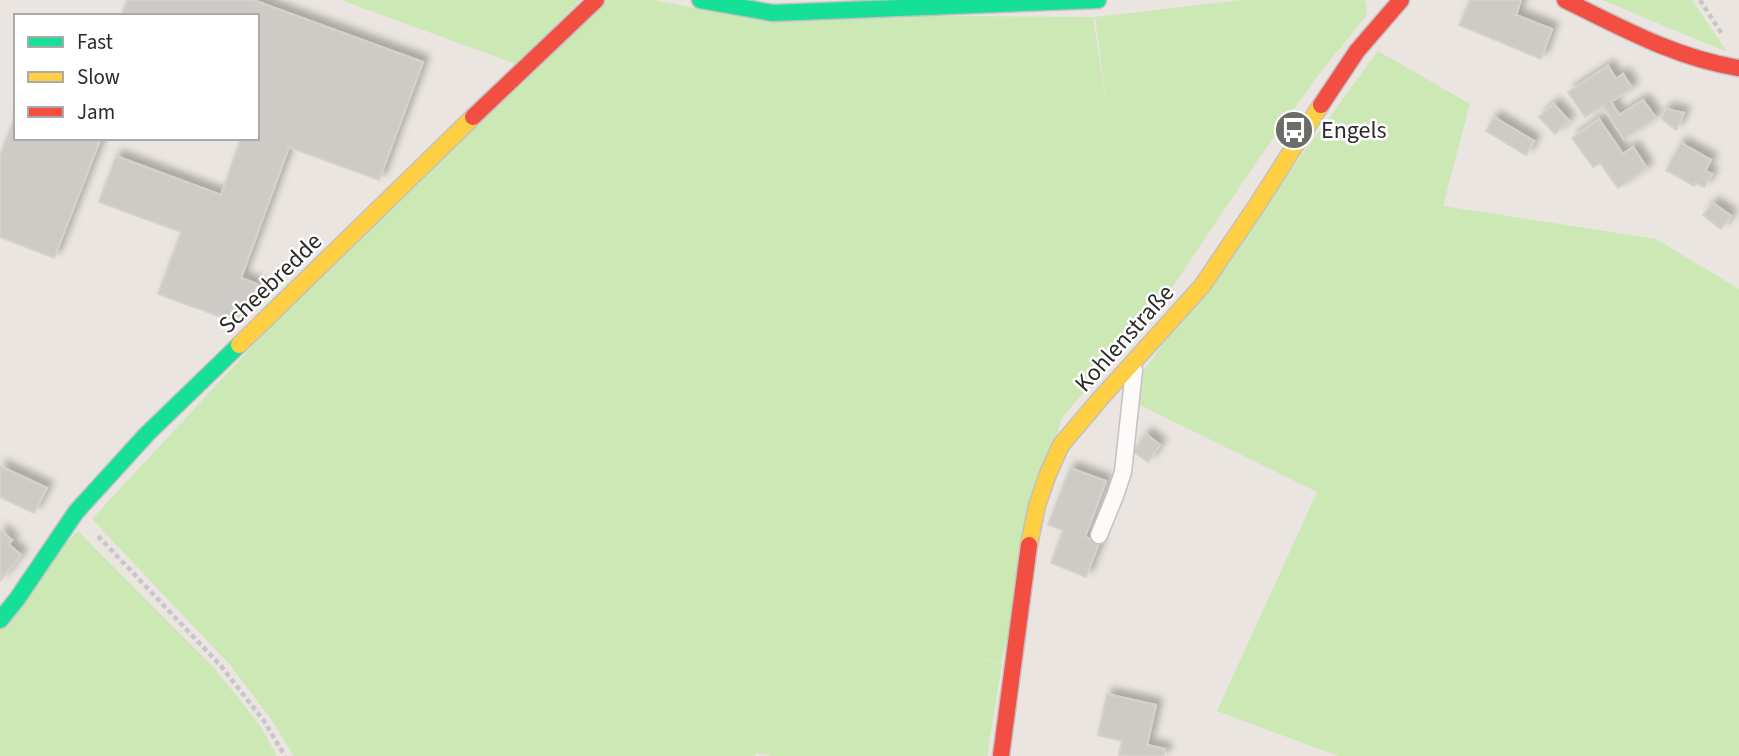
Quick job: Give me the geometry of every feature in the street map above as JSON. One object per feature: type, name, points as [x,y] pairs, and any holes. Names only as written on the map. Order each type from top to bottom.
[{"type":"street","name":"Scheebredde","points":[[0,620],[76,512],[147,434],[596,0]]},
{"type":"street","points":[[700,0],[773,13],[1097,0]]},
{"type":"street","name":"Kohlenstraße","points":[[1001,756],[1029,545],[1037,506],[1061,445],[1202,286],[1338,78],[1357,51],[1401,0]]},
{"type":"street","points":[[1565,0],[1674,52],[1720,66],[1739,68]]},
{"type":"lane","points":[[1099,535],[1123,472],[1134,361]]},
{"type":"path","points":[[76,512],[221,666],[264,721],[285,756]]},
{"type":"green space","points":[[341,0],[581,0],[516,64]]},
{"type":"green space","points":[[606,0],[654,0],[731,15],[1093,17],[1109,120],[1095,17],[1242,0],[1364,0],[1366,3],[1367,15],[1319,74],[1165,298],[1061,419],[1001,663],[960,652],[1002,664],[987,756],[773,756],[756,753],[755,756],[294,756],[271,719],[231,666],[92,519],[322,271],[337,289],[323,270]]},
{"type":"green space","points":[[1602,0],[1692,0],[1727,52],[1607,2]]},
{"type":"green space","points":[[1378,51],[1470,104],[1443,206],[1656,239],[1739,289],[1739,756],[1338,756],[1217,711],[1317,492],[1138,404],[1141,374]]},
{"type":"green space","points":[[78,531],[214,668],[259,724],[277,756],[0,756],[0,606]]},
{"type":"building","points":[[127,0],[253,0],[423,62],[379,180],[289,147],[241,278],[257,284],[248,309],[235,322],[158,294],[181,232],[99,202],[116,156],[221,195],[240,140],[259,140],[259,14],[122,14]]},
{"type":"building","points":[[1470,0],[1521,0],[1516,15],[1552,29],[1541,59],[1459,25]]},
{"type":"building","points":[[1608,66],[1616,79],[1623,74],[1632,88],[1611,102],[1619,115],[1643,100],[1656,118],[1624,139],[1603,106],[1585,117],[1568,92]]},
{"type":"building","points":[[1554,104],[1569,121],[1555,134],[1539,117]]},
{"type":"building","points":[[1666,109],[1684,113],[1676,130],[1661,118]]},
{"type":"building","points":[[1494,117],[1534,141],[1526,155],[1486,131]]},
{"type":"building","points":[[14,119],[14,140],[100,140],[54,258],[0,237],[0,155]]},
{"type":"building","points":[[1599,119],[1623,154],[1633,147],[1647,168],[1618,188],[1600,163],[1593,167],[1572,138]]},
{"type":"building","points":[[1681,143],[1711,160],[1705,171],[1712,174],[1704,187],[1696,183],[1694,186],[1666,170]]},
{"type":"building","points":[[1713,203],[1731,216],[1721,229],[1703,215]]},
{"type":"building","points":[[1146,434],[1160,445],[1148,462],[1133,451]]},
{"type":"building","points":[[0,466],[47,488],[34,513],[0,497]]},
{"type":"building","points":[[1070,468],[1106,481],[1085,537],[1099,543],[1086,577],[1051,563],[1063,530],[1048,525]]},
{"type":"building","points":[[0,530],[12,540],[8,544],[21,555],[0,581]]},
{"type":"building","points":[[1107,694],[1156,705],[1147,745],[1165,749],[1164,756],[1119,756],[1122,741],[1098,735]]},
{"type":"traffic: fast","points":[[700,0],[773,13],[1098,0]]},
{"type":"traffic: fast","points":[[0,620],[76,512],[147,434],[239,345]]},
{"type":"traffic: slow","points":[[1029,545],[1037,506],[1061,445],[1202,286],[1321,105]]},
{"type":"traffic: slow","points":[[239,345],[473,117]]},
{"type":"traffic: jam","points":[[473,117],[596,0]]},
{"type":"traffic: jam","points":[[1321,105],[1357,51],[1401,0]]},
{"type":"traffic: jam","points":[[1565,0],[1671,49],[1739,68]]},
{"type":"traffic: jam","points":[[1001,756],[1029,545]]},
{"type":"place","name":"Engels","points":[[1294,130]]}]
